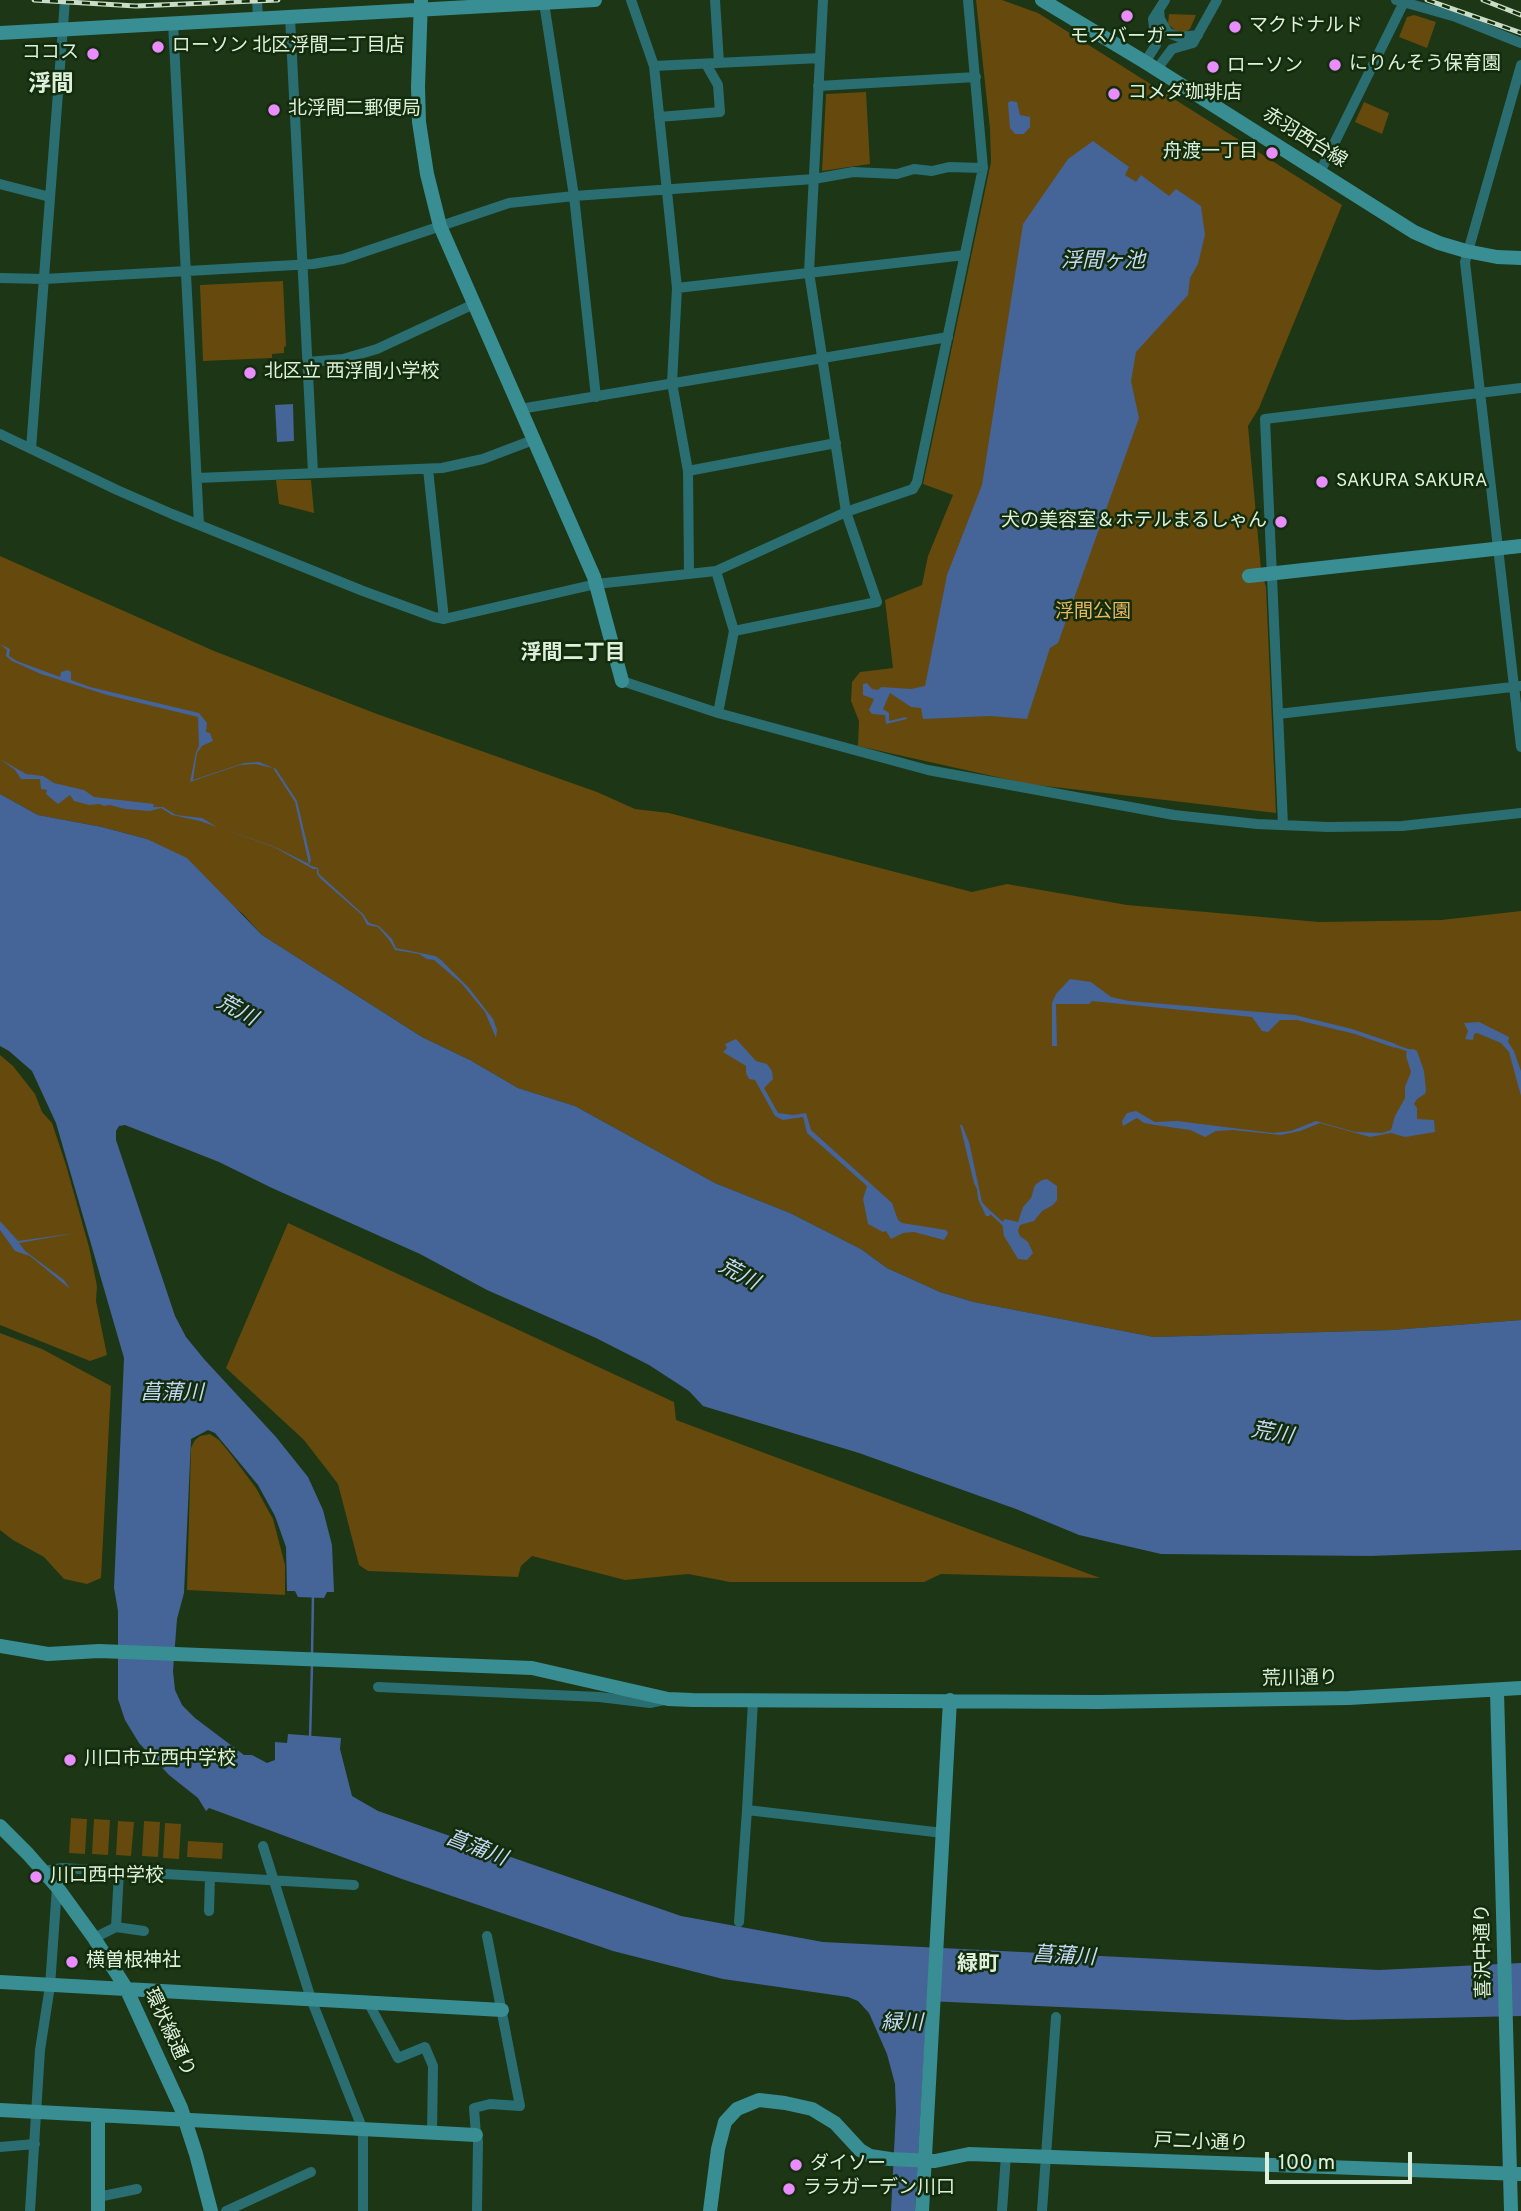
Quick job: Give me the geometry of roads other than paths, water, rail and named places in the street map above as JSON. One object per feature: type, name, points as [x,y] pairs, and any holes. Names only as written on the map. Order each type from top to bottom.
[{"type":"street","points":[[32,449],[65,0]]},
{"type":"street","points":[[257,0],[258,19]]},
{"type":"street","points":[[0,33],[290,17],[421,5],[595,0]]},
{"type":"street","points":[[631,0],[654,66],[677,288],[672,383],[688,471],[689,574]]},
{"type":"street","points":[[715,0],[719,63]]},
{"type":"street","points":[[734,631],[877,602],[846,512],[809,272],[823,0]]},
{"type":"street","points":[[0,434],[117,490],[199,525],[363,591],[444,619],[596,584],[716,572],[846,512],[913,489],[917,482],[983,168],[968,0]]},
{"type":"street","points":[[1151,66],[1156,45],[1153,19],[1165,0]]},
{"type":"street","points":[[1151,66],[1167,52],[1193,43],[1217,0]]},
{"type":"street","points":[[1321,173],[1402,0],[1456,17],[1521,43]]},
{"type":"street","name":"赤羽西台線","points":[[1045,1],[1414,232],[1466,251],[1521,258]]},
{"type":"street","points":[[544,3],[573,196],[596,397]]},
{"type":"street","points":[[421,5],[419,122],[427,174],[440,226],[596,584],[622,681],[718,713],[928,770],[1174,815],[1244,823],[1328,827],[1402,826],[1521,813]]},
{"type":"street","points":[[1159,10],[1160,19],[1168,33],[1179,37],[1198,35]]},
{"type":"street","points":[[290,17],[313,474]]},
{"type":"street","points":[[173,23],[199,525]]},
{"type":"street","points":[[654,66],[820,58]]},
{"type":"street","points":[[659,117],[720,112],[718,85],[706,64]]},
{"type":"street","points":[[1521,65],[1465,262],[1517,687],[1521,747]]},
{"type":"street","points":[[818,86],[976,77]]},
{"type":"street","points":[[0,278],[44,279],[302,265],[344,258],[509,203],[814,179],[853,172],[897,174],[914,169],[932,171],[949,167],[983,168]]},
{"type":"street","points":[[0,184],[50,197]]},
{"type":"street","points":[[677,288],[965,255]]},
{"type":"street","points":[[307,362],[343,359],[377,349],[474,304]]},
{"type":"street","points":[[520,409],[948,337]]},
{"type":"street","points":[[1283,825],[1265,419],[1521,388]]},
{"type":"street","points":[[197,478],[428,469],[470,463],[533,440]]},
{"type":"street","points":[[688,471],[836,443]]},
{"type":"street","points":[[428,469],[444,619]]},
{"type":"street","points":[[1249,576],[1521,546]]},
{"type":"street","points":[[716,572],[734,631],[718,713]]},
{"type":"street","points":[[1278,714],[1517,687]]},
{"type":"street","name":"荒川通り","points":[[0,1646],[48,1654],[99,1651],[532,1668],[668,1699],[1079,1702],[1349,1698],[1521,1688]]},
{"type":"street","points":[[377,1687],[599,1697],[650,1703],[668,1699]]},
{"type":"street","name":"喜沢中通り","points":[[1497,1691],[1506,2024],[1515,2175],[1511,2211]]},
{"type":"street","points":[[922,2211],[950,1700]]},
{"type":"street","points":[[739,1922],[754,1701]]},
{"type":"street","points":[[747,1810],[943,1833]]},
{"type":"street","name":"環状線通り","points":[[0,1826],[57,1887],[126,1988],[186,2120],[211,2211]]},
{"type":"street","points":[[263,1846],[311,1999],[363,2130],[363,2211]]},
{"type":"street","points":[[44,1871],[62,1868],[354,1885]]},
{"type":"street","points":[[116,1927],[119,1872]]},
{"type":"street","points":[[209,1911],[210,1877]]},
{"type":"street","points":[[30,2211],[40,2050],[50,1986],[57,1887]]},
{"type":"street","points":[[94,1938],[116,1927],[144,1931]]},
{"type":"street","points":[[477,2211],[478,2141],[474,2108],[490,2104],[520,2106],[487,1936]]},
{"type":"street","points":[[0,1982],[502,2010]]},
{"type":"street","points":[[368,2002],[398,2058],[425,2048],[433,2066],[432,2134]]},
{"type":"street","points":[[1042,2211],[1056,2017]]},
{"type":"street","name":"戸二小通り","points":[[710,2211],[722,2129],[729,2116],[745,2104],[759,2100],[812,2109],[835,2123],[860,2150],[870,2156],[890,2160],[923,2161],[969,2154],[1515,2175]]},
{"type":"street","points":[[0,2109],[476,2135]]},
{"type":"street","points":[[98,2115],[98,2204],[136,2189]]},
{"type":"street","points":[[0,2147],[35,2144]]},
{"type":"street","points":[[1002,2211],[1006,2155]]},
{"type":"street","points":[[226,2211],[311,2172]]},
{"type":"water","points":[[1010,101],[1017,102],[1020,115],[1030,117],[1030,127],[1024,134],[1015,134],[1010,128]]},
{"type":"water","name":"浮間ヶ池","points":[[1093,141],[1129,167],[1125,175],[1136,182],[1141,175],[1169,196],[1176,189],[1201,206],[1205,235],[1198,264],[1190,278],[1188,295],[1136,352],[1131,381],[1139,418],[1058,643],[1050,648],[1027,719],[990,716],[923,719],[921,708],[911,707],[890,693],[883,709],[889,713],[889,721],[907,719],[886,724],[885,715],[872,714],[869,710],[874,699],[863,695],[863,684],[867,683],[872,689],[878,690],[881,687],[911,689],[925,686],[947,575],[982,485],[1023,224],[1068,159]]},
{"type":"water","points":[[293,404],[294,441],[277,442],[275,405]]},
{"type":"water","points":[[0,644],[10,649],[9,656],[17,661],[60,677],[61,672],[68,670],[71,672],[71,680],[90,687],[199,713],[207,723],[206,732],[210,733],[213,741],[202,746],[197,753],[193,780],[244,763],[259,762],[276,769],[297,801],[311,860],[309,865],[318,868],[319,874],[363,914],[369,923],[379,926],[392,939],[396,948],[435,956],[441,960],[469,988],[493,1019],[497,1030],[496,1038],[485,1012],[462,984],[434,960],[395,950],[378,927],[367,925],[362,915],[321,879],[317,874],[317,869],[313,869],[274,847],[219,828],[273,846],[309,864],[295,802],[273,768],[255,764],[240,765],[190,782],[196,752],[199,746],[198,717],[107,695],[41,674],[12,661],[6,656],[7,650]]},
{"type":"water","points":[[0,759],[26,774],[43,776],[54,783],[84,790],[94,797],[154,804],[153,807],[163,807],[176,815],[202,818],[217,827],[172,815],[161,808],[150,811],[89,805],[74,801],[70,795],[58,804],[46,794],[47,790],[41,789],[40,779],[21,779],[15,770]]},
{"type":"water","points":[[0,794],[38,815],[147,839],[187,858],[262,935],[422,1037],[470,1060],[518,1088],[575,1106],[715,1183],[790,1213],[861,1249],[887,1268],[940,1292],[974,1302],[1154,1337],[1392,1330],[1521,1320],[1521,1550],[1371,1556],[1161,1554],[1079,1535],[1016,1509],[859,1453],[703,1406],[689,1391],[649,1365],[596,1338],[487,1290],[420,1254],[219,1162],[125,1125],[119,1126],[116,1140],[175,1316],[186,1337],[204,1359],[276,1437],[308,1477],[323,1510],[332,1545],[334,1592],[327,1592],[324,1598],[298,1597],[295,1591],[287,1591],[286,1547],[275,1516],[258,1485],[215,1433],[208,1430],[191,1439],[184,1593],[177,1619],[173,1671],[175,1690],[182,1705],[195,1718],[244,1755],[252,1755],[267,1763],[275,1760],[275,1742],[287,1743],[288,1734],[341,1738],[340,1749],[352,1796],[378,1811],[681,1916],[823,1942],[1379,1970],[1521,1963],[1521,2016],[1348,2020],[927,2001],[915,2211],[891,2211],[895,2084],[887,2054],[869,2013],[858,2001],[848,1997],[723,1979],[613,1951],[402,1879],[209,1808],[206,1811],[198,1798],[169,1775],[139,1743],[125,1720],[118,1699],[118,1611],[114,1588],[124,1358],[56,1123],[32,1071],[0,1046]]},
{"type":"water","points":[[1070,979],[1091,982],[1111,997],[1129,1001],[1295,1015],[1352,1029],[1396,1044],[1395,1048],[1355,1034],[1297,1020],[1280,1020],[1268,1032],[1262,1031],[1252,1017],[1092,1001],[1089,1004],[1056,1004],[1057,1046],[1052,1046],[1052,1003],[1056,994]]},
{"type":"water","points":[[1479,1022],[1509,1037],[1508,1042],[1521,1071],[1521,1096],[1509,1052],[1501,1043],[1477,1033],[1474,1034],[1473,1040],[1465,1039],[1468,1031],[1464,1023]]},
{"type":"water","points":[[736,1039],[756,1061],[767,1064],[772,1071],[773,1079],[764,1088],[778,1113],[806,1113],[811,1130],[892,1203],[898,1220],[902,1223],[946,1230],[948,1233],[944,1240],[914,1232],[903,1233],[891,1239],[886,1231],[868,1224],[863,1199],[867,1186],[807,1133],[803,1117],[783,1120],[775,1116],[755,1080],[749,1079],[746,1066],[723,1052],[727,1048],[725,1044]]},
{"type":"water","points":[[1407,1050],[1417,1051],[1424,1071],[1426,1090],[1414,1104],[1417,1108],[1417,1119],[1434,1120],[1435,1132],[1405,1137],[1391,1133],[1370,1137],[1320,1123],[1281,1135],[1233,1130],[1216,1131],[1205,1137],[1190,1130],[1144,1123],[1137,1118],[1123,1126],[1122,1121],[1127,1113],[1136,1111],[1155,1122],[1177,1121],[1273,1133],[1291,1131],[1316,1121],[1355,1132],[1382,1133],[1391,1130],[1405,1098],[1405,1087],[1411,1072],[1406,1056]]},
{"type":"water","points":[[960,1125],[969,1142],[982,1202],[992,1213],[989,1216],[986,1216],[978,1199]]},
{"type":"water","points":[[1047,1179],[1057,1186],[1057,1200],[1034,1221],[1020,1225],[1020,1236],[1028,1242],[1033,1253],[1027,1260],[1018,1259],[1004,1236],[1002,1222],[1005,1219],[1018,1222],[1035,1185]]},
{"type":"water","points":[[0,1221],[18,1241],[76,1233],[19,1243],[25,1251],[64,1280],[70,1289],[30,1256],[15,1251],[0,1230]]},
{"type":"waterway","points":[[1393,1045],[1410,1051]]},
{"type":"waterway","points":[[990,1212],[1003,1224]]},
{"type":"waterway","points":[[312,1655],[313,1595]]},
{"type":"waterway","points":[[310,1739],[312,1665]]},
{"type":"railway","points":[[34,0],[136,6],[278,0]]},
{"type":"railway","points":[[1427,0],[1521,33]]},
{"type":"railway","points":[[1483,0],[1521,15]]},
{"type":"place","name":"モスバーガー","points":[[1127,16]]},
{"type":"place","name":"マクドナルド","points":[[1235,27]]},
{"type":"place","name":"ローソン 北区浮間二丁目店","points":[[158,47]]},
{"type":"place","name":"ココス","points":[[93,54]]},
{"type":"place","name":"にりんそう保育園","points":[[1335,65]]},
{"type":"place","name":"ローソン","points":[[1213,67]]},
{"type":"place","name":"コメダ珈琲店","points":[[1114,94]]},
{"type":"place","name":"北浮間二郵便局","points":[[274,110]]},
{"type":"place","name":"舟渡一丁目","points":[[1272,153]]},
{"type":"place","name":"北区立 西浮間小学校","points":[[250,373]]},
{"type":"place","name":"SAKURA SAKURA","points":[[1322,482]]},
{"type":"place","name":"犬の美容室＆ホテルまるしゃん","points":[[1281,522]]},
{"type":"place","name":"川口市立西中学校","points":[[70,1760]]},
{"type":"place","name":"川口西中学校","points":[[36,1877]]},
{"type":"place","name":"横曽根神社","points":[[72,1962]]},
{"type":"place","name":"ダイソー","points":[[796,2165]]},
{"type":"place","name":"ララガーデン川口","points":[[789,2189]]},
{"type":"district","name":"浮間","points":[[51,86]]},
{"type":"district","name":"浮間二丁目","points":[[573,655]]},
{"type":"district","name":"緑町","points":[[978,1966]]},
{"type":"park label","name":"浮間公園","points":[[1093,613]]},
{"type":"water label","name":"荒川","points":[[236,1012]]},
{"type":"water label","name":"荒川","points":[[738,1276]]},
{"type":"water label","name":"菖蒲川","points":[[172,1395]]},
{"type":"water label","name":"荒川","points":[[1272,1435]]},
{"type":"water label","name":"菖蒲川","points":[[476,1850]]},
{"type":"water label","name":"菖蒲川","points":[[1064,1958]]},
{"type":"water label","name":"緑川","points":[[902,2025]]}]
